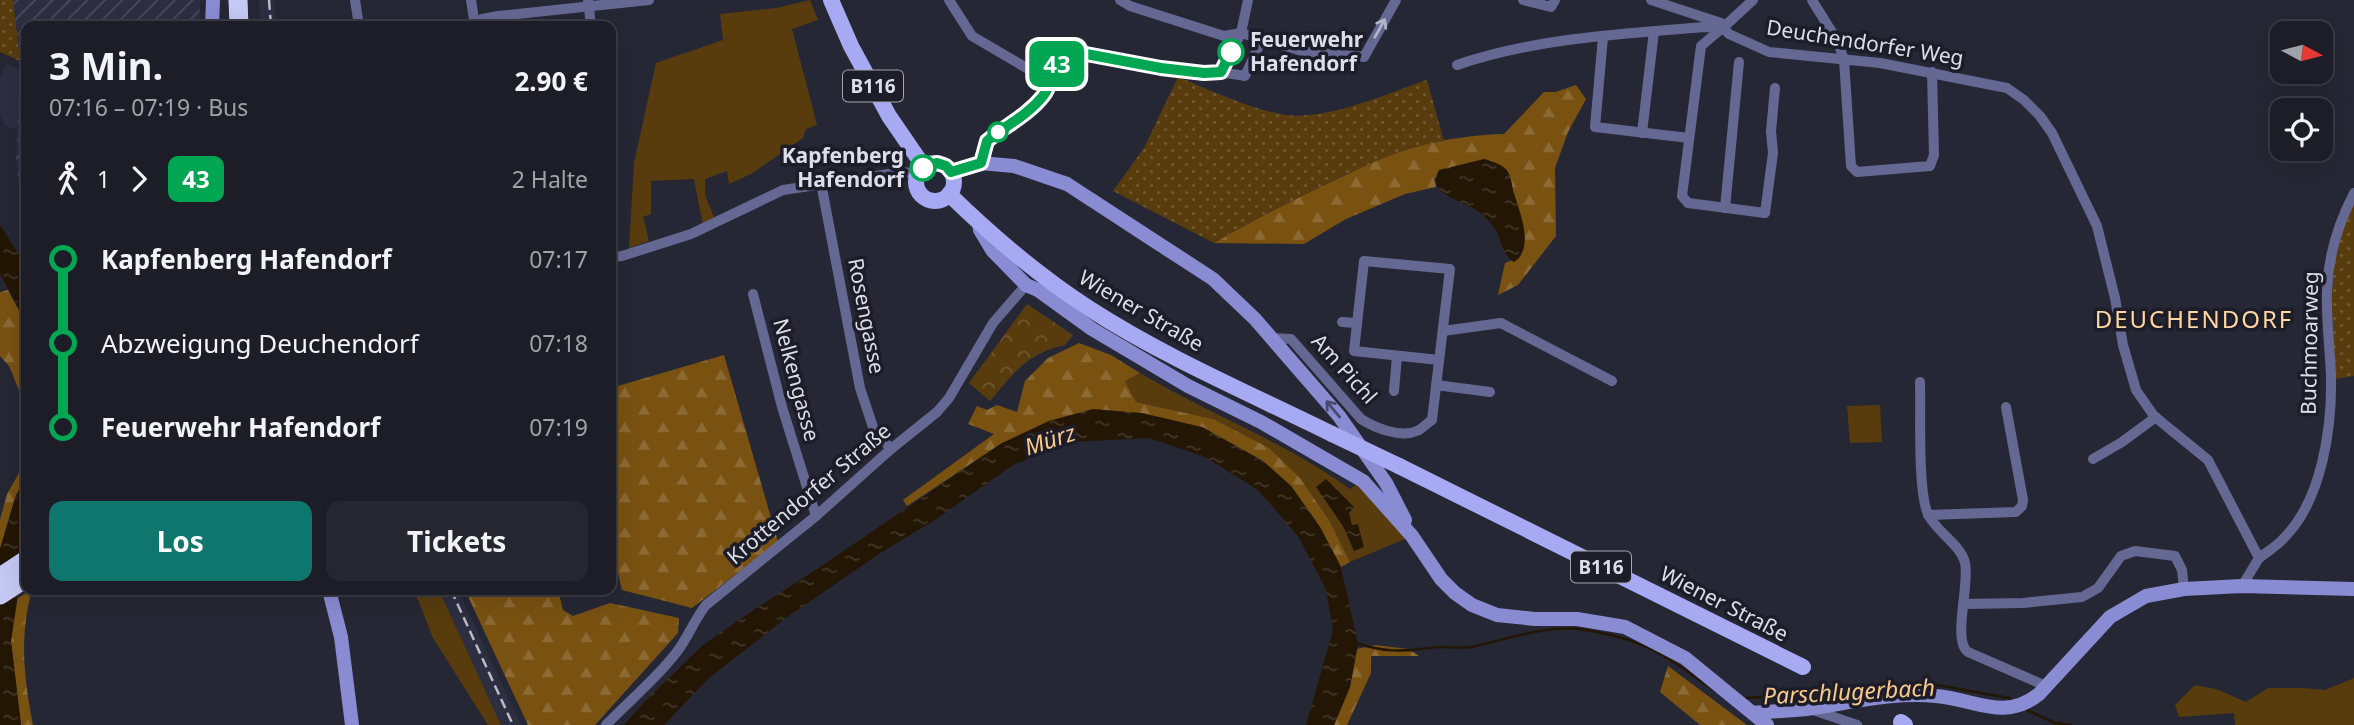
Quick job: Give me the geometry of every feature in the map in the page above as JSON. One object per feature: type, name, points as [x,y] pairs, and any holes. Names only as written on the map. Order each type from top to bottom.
[{"type":"highway","points":[[238,0],[239,21]]},
{"type":"highway","points":[[0,578],[21,563]]},
{"type":"highway","points":[[0,595],[21,581]]},
{"type":"main road","points":[[212,21],[213,0]]},
{"type":"main road","name":"B116","points":[[831,0],[851,46],[888,116],[921,170],[918,188],[926,198],[938,200],[949,194]]},
{"type":"main road","points":[[921,170],[937,163],[946,166],[954,183],[949,194]]},
{"type":"main road","points":[[951,172],[983,163],[1014,166],[1067,184],[1213,279],[1271,338],[1339,416],[1386,483],[1412,536]]},
{"type":"main road","name":"Wiener Straße","points":[[949,194],[1038,272],[1092,310],[1188,363],[1804,667]]},
{"type":"main road","points":[[979,223],[980,230],[992,250],[1026,285],[1038,290],[1092,329],[1188,386],[1261,422],[1363,481],[1412,536],[1441,579],[1455,593],[1482,611],[1517,618],[1577,619],[1625,627],[1685,658],[1767,725]]},
{"type":"main road","points":[[1363,481],[1373,464]]},
{"type":"main road","points":[[1753,713],[1810,709],[1910,695],[1939,696],[1999,708],[2021,706],[2046,686],[2110,617],[2146,596],[2184,589],[2242,586],[2354,589]]},
{"type":"main road","points":[[330,595],[341,637],[352,725]]},
{"type":"street","points":[[355,0],[358,21]]},
{"type":"street","points":[[471,0],[472,21]]},
{"type":"street","points":[[484,21],[498,16],[589,4],[649,0]]},
{"type":"street","points":[[948,0],[972,36],[1052,83]]},
{"type":"street","points":[[1120,0],[1130,6],[1224,36],[1241,33],[1302,51],[1364,57],[1396,0]]},
{"type":"street","points":[[1221,72],[1241,33],[1248,0]]},
{"type":"street","points":[[1523,0],[1553,4]]},
{"type":"street","name":"Deuchendorfer Weg","points":[[1651,0],[1723,27],[1729,34],[1769,52],[1933,72],[2007,89],[2024,100],[2052,133],[2097,226],[2115,298],[2123,345],[2136,390],[2156,417],[2208,460],[2259,558]]},
{"type":"street","points":[[1753,0],[1701,46],[1682,196],[1688,202],[1765,213],[1773,153],[1771,131],[1776,88]]},
{"type":"street","points":[[1812,0],[1838,42],[1844,60],[1851,166],[1857,172],[1930,166],[1934,155],[1933,72]]},
{"type":"street","points":[[1457,65],[1513,48],[1654,31],[1723,27]]},
{"type":"street","points":[[1642,133],[1654,31]]},
{"type":"street","points":[[1603,37],[1595,127],[1689,138]]},
{"type":"street","points":[[983,163],[987,141],[1044,96],[1063,53],[1070,51],[1161,68],[1245,76],[1262,39]]},
{"type":"street","points":[[1725,208],[1739,62]]},
{"type":"street","points":[[616,256],[691,234],[780,191],[921,170]]},
{"type":"street","name":"Rosengasse","points":[[821,183],[860,388],[874,430],[891,449]]},
{"type":"street","name":"Buchmoarweg","points":[[2259,558],[2284,538],[2296,523],[2318,478],[2327,444],[2330,401],[2327,307],[2330,262],[2336,234],[2354,194]]},
{"type":"street","name":"Am Pichl","points":[[1271,338],[1291,339],[1361,419],[1375,428],[1416,432],[1432,420],[1450,269],[1364,261],[1356,323],[1354,351],[1439,360]]},
{"type":"street","name":"Krottendorfer Straße","points":[[606,725],[679,650],[695,619],[706,605],[816,516],[942,408],[993,323],[1026,285]]},
{"type":"street","name":"Nelkengasse","points":[[753,294],[782,407],[816,516]]},
{"type":"street","name":"Am Pichl","points":[[1342,322],[1356,323]]},
{"type":"street","points":[[1443,331],[1501,323],[1612,381]]},
{"type":"street","name":"Am Pichl","points":[[1394,391],[1397,356]]},
{"type":"street","points":[[1920,382],[1922,495],[1928,516],[1965,561],[1965,604],[1960,632],[1963,649],[2046,686]]},
{"type":"street","points":[[1436,385],[1490,392]]},
{"type":"street","points":[[1928,516],[2016,512],[2022,506],[2024,500],[2006,407]]},
{"type":"street","points":[[2093,459],[2156,417]]},
{"type":"street","points":[[1965,604],[2023,603],[2082,597],[2098,587],[2121,556],[2135,551],[2175,556],[2182,570],[2184,589]]},
{"type":"street","points":[[2242,586],[2259,558]]},
{"type":"street","points":[[1810,709],[1857,725]]},
{"type":"shaded area","points":[[13,0],[200,0],[199,21],[21,21],[21,201],[16,161],[20,61]]},
{"type":"shaded area","points":[[259,0],[274,0],[276,21],[260,21]]},
{"type":"shaded area","points":[[6,64],[21,69],[21,131],[4,125],[0,113],[0,79]]},
{"type":"shaded area","points":[[441,595],[460,595],[521,725],[501,725]]},
{"type":"green space","points":[[0,0],[13,0],[20,61],[0,52]]},
{"type":"green space","points":[[810,0],[818,20],[792,29],[817,125],[806,129],[803,138],[751,174],[729,184],[727,171],[705,179],[705,195],[715,220],[703,225],[694,179],[651,181],[651,214],[643,217],[649,241],[629,248],[634,163],[656,63],[723,40],[720,14],[777,8]]},
{"type":"green space","points":[[1178,77],[1259,109],[1303,116],[1357,105],[1427,80],[1444,141],[1401,152],[1360,168],[1273,210],[1214,243],[1113,191],[1144,148]]},
{"type":"green space","points":[[1576,85],[1586,99],[1568,132],[1555,168],[1556,236],[1518,285],[1498,295],[1505,263],[1519,258],[1524,231],[1514,193],[1434,178],[1436,187],[1405,194],[1346,219],[1304,244],[1214,243],[1297,198],[1400,150],[1450,139],[1504,134],[1544,92],[1556,92]]},
{"type":"green space","points":[[2354,201],[2354,376],[2335,379],[2333,272],[2340,232]]},
{"type":"green space","points":[[8,290],[21,314],[21,395],[9,366],[0,356],[0,292]]},
{"type":"green space","points":[[1027,304],[1073,335],[1065,345],[1041,353],[1022,366],[990,401],[969,383]]},
{"type":"green space","points":[[1079,343],[1111,355],[1140,373],[1125,381],[1136,402],[1213,419],[1269,448],[1300,478],[1329,520],[1350,562],[1341,567],[1320,527],[1291,486],[1263,461],[1202,427],[1002,443],[907,506],[903,500],[994,434],[968,424],[977,406],[987,410],[997,405],[1017,412],[1025,381],[1048,358]]},
{"type":"green space","points":[[724,355],[778,542],[692,608],[622,590],[616,564],[616,387]]},
{"type":"green space","points":[[1140,373],[1273,442],[1350,489],[1363,481],[1412,536],[1350,562],[1329,520],[1300,478],[1213,419],[1136,402],[1125,381]]},
{"type":"green space","points":[[1880,405],[1882,442],[1850,443],[1847,406]]},
{"type":"green space","points":[[21,465],[21,485],[0,549],[0,520],[7,494]]},
{"type":"green space","points":[[31,595],[25,624],[24,657],[33,725],[21,725],[11,641],[16,599]]},
{"type":"green space","points":[[416,595],[441,595],[501,725],[488,725],[433,638]]},
{"type":"green space","points":[[467,595],[559,595],[563,610],[573,616],[610,603],[679,618],[678,633],[595,725],[528,725]]},
{"type":"green space","points":[[1375,645],[1409,649],[1419,656],[1371,656],[1371,673],[1347,725],[1334,725],[1350,687],[1357,649]]},
{"type":"green space","points":[[1668,666],[1747,725],[1700,725],[1660,692]]},
{"type":"green space","points":[[2354,678],[2354,725],[2235,725],[2234,713],[2179,717],[2175,705],[2195,685],[2216,689],[2246,702],[2268,688],[2325,690]]},
{"type":"water","points":[[1484,159],[1504,167],[1510,177],[1525,240],[1520,256],[1514,262],[1504,251],[1495,228],[1479,212],[1448,196],[1437,185],[1439,170]]},
{"type":"water","points":[[0,225],[21,257],[21,314],[0,274]]},
{"type":"water","name":"Mürz","points":[[1093,409],[1142,413],[1202,427],[1263,461],[1291,486],[1320,527],[1341,567],[1358,644],[1350,687],[1334,725],[1306,725],[1333,630],[1326,590],[1298,536],[1258,490],[1205,457],[1149,438],[1073,442],[1013,465],[786,618],[709,678],[664,725],[624,725],[703,645],[755,609],[1002,443],[1049,421]]},
{"type":"water","points":[[1326,479],[1354,507],[1349,513],[1352,525],[1358,524],[1364,547],[1354,551],[1343,526],[1316,487]]},
{"type":"water","points":[[21,485],[21,576],[11,641],[21,725],[0,725],[0,549]]},
{"type":"waterway","name":"Parschlugerbach","points":[[1356,643],[1392,650],[1464,648],[1544,630],[1586,630],[1625,639],[1654,650],[1715,691]]},
{"type":"waterway","name":"Parschlugerbach","points":[[1746,698],[1937,685],[2009,698],[2014,702]]},
{"type":"waterway","name":"Parschlugerbach","points":[[2025,709],[2055,723],[2071,725]]},
{"type":"railway","points":[[269,0],[271,21]]},
{"type":"railway","points":[[453,595],[513,725]]},
{"type":"bus line","name":"43","points":[[923,168],[937,163],[946,166],[951,172],[981,163],[981,155],[987,141],[997,132],[1012,125],[1044,96],[1063,53],[1080,51],[1129,63],[1204,73],[1221,72],[1231,52]]},
{"type":"place","name":"Feuerwehr Hafendorf","points":[[1231,52]]},
{"type":"place","name":"Kapfenberg Hafendorf","points":[[923,168]]},
{"type":"district","name":"DEUCHENDORF","points":[[2194,320]]}]
